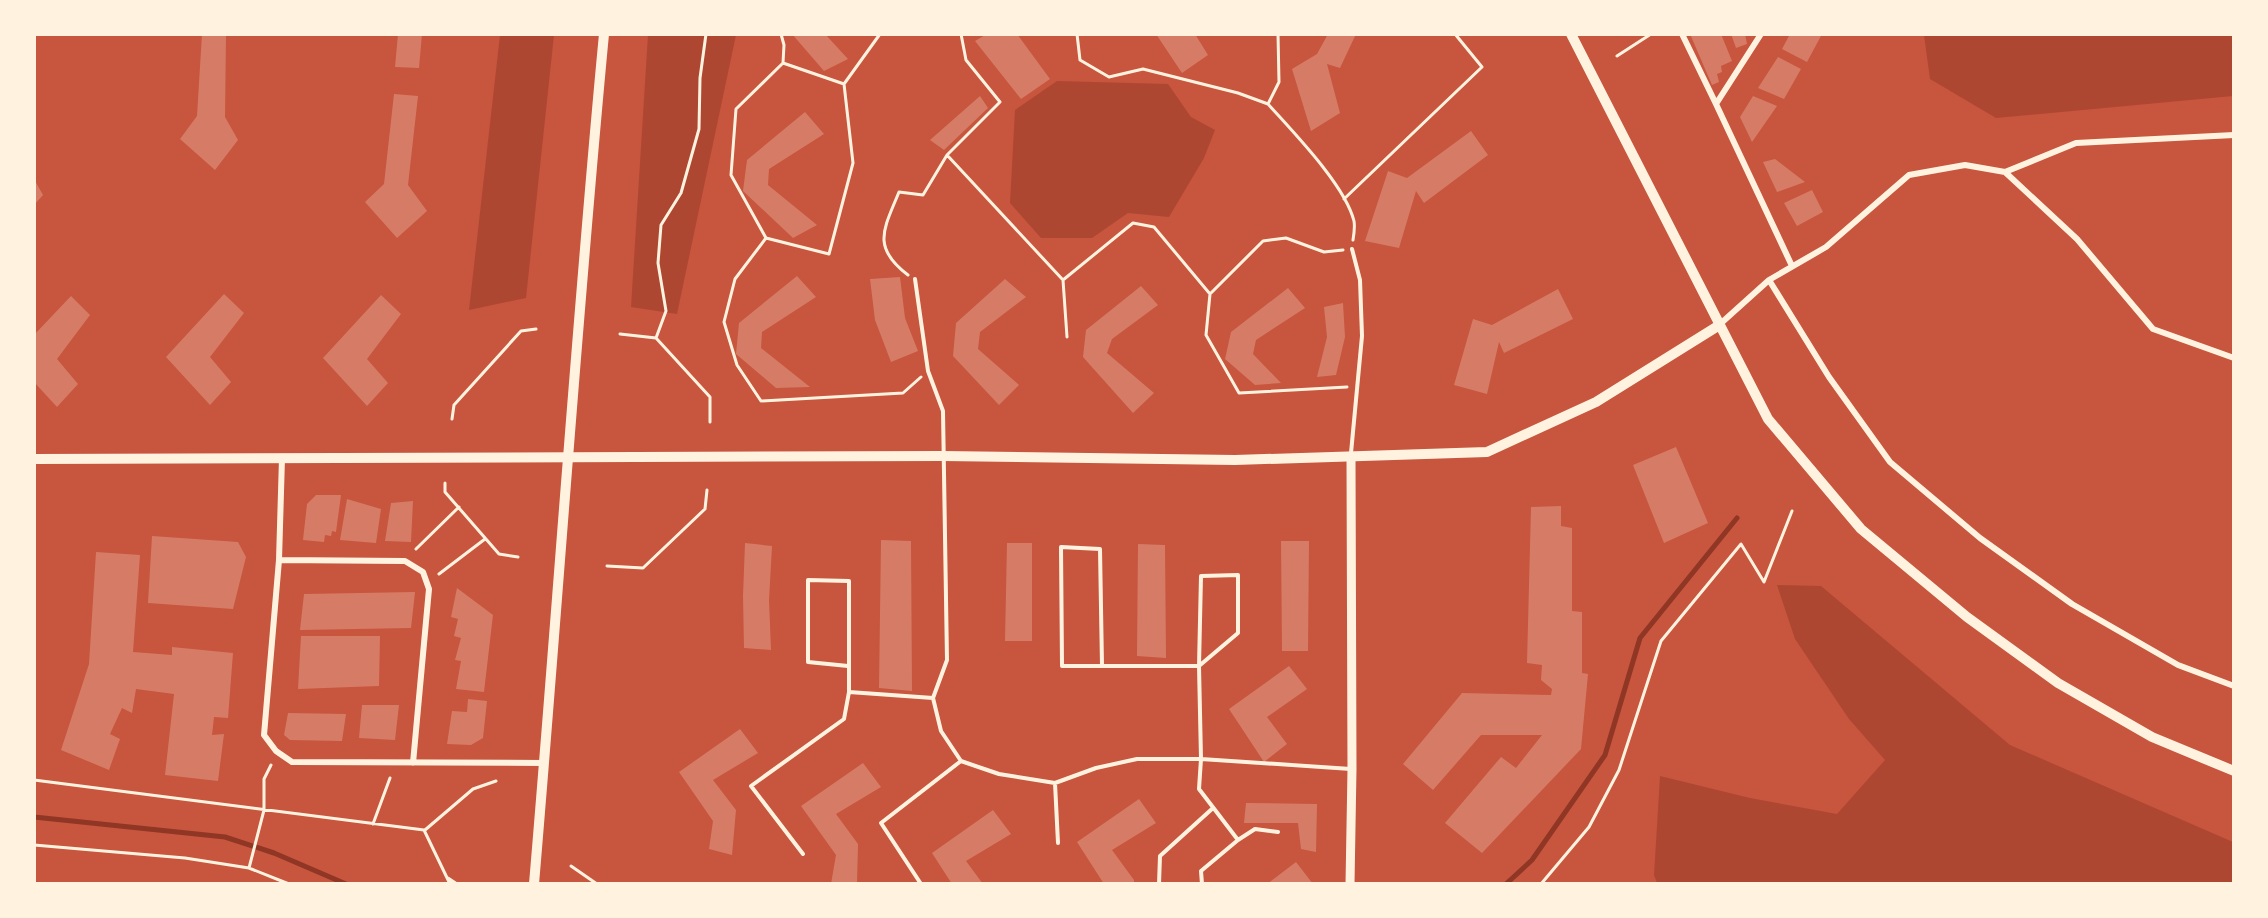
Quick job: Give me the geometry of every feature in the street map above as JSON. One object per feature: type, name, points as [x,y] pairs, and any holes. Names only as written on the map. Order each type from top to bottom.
[{"type":"main road","points":[[534,884],[569,457],[577,330],[604,34]]},
{"type":"main road","points":[[1571,34],[1718,326],[1768,419],[1861,529],[1967,617],[2058,683],[2151,737],[2234,771]]},
{"type":"main road","points":[[34,459],[943,456],[1235,460],[1487,452],[1596,402],[1718,326]]},
{"type":"street","points":[[1682,34],[1792,266]]},
{"type":"street","points":[[1716,104],[1761,34]]},
{"type":"street","points":[[1718,326],[1769,280],[1826,247],[1909,175],[1965,165],[2005,172],[2076,143],[2234,135]]},
{"type":"street","points":[[2005,172],[2077,239],[2153,328],[2234,358]]},
{"type":"street","points":[[1769,280],[1829,377],[1890,462],[1980,538],[2072,604],[2178,665],[2234,686]]},
{"type":"street","points":[[1350,884],[1351,457]]},
{"type":"street","points":[[282,458],[279,560],[264,735],[276,751],[292,762],[545,763]]},
{"type":"street","points":[[279,560],[405,561],[423,572],[429,589],[413,763]]},
{"type":"lane","points":[[1351,457],[1362,336],[1360,280],[1352,249]]},
{"type":"lane","points":[[915,279],[928,371],[943,411],[947,660],[933,699],[941,731],[961,761],[999,774],[1055,783],[1096,768],[1137,759],[1202,759],[1352,769]]},
{"type":"lane","points":[[1102,666],[1100,549],[1061,547],[1062,666],[1102,666],[1199,666],[1238,633],[1238,575],[1201,576],[1199,666],[1202,759],[1199,789],[1238,840]]},
{"type":"lane","points":[[803,854],[751,786],[844,719],[849,692],[849,581],[808,580],[808,662],[848,666]]},
{"type":"lane","points":[[849,692],[933,699]]},
{"type":"lane","points":[[921,884],[881,823],[961,761]]},
{"type":"lane","points":[[1055,783],[1058,843]]},
{"type":"lane","points":[[1159,884],[1160,856],[1213,808]]},
{"type":"lane","points":[[1202,884],[1201,871],[1238,840],[1255,829],[1278,832]]},
{"type":"path","points":[[656,338],[666,311],[658,263],[661,225],[681,193],[699,129],[700,78],[706,34]]},
{"type":"path","points":[[781,34],[784,45],[783,63],[736,109],[731,175],[766,238],[829,254],[853,163],[844,84],[880,34]]},
{"type":"path","points":[[915,279],[898,267],[884,249],[884,228],[899,192],[923,195],[947,155],[1000,102],[966,60],[961,34]]},
{"type":"path","points":[[1077,34],[1080,60],[1109,77],[1143,69],[1238,93],[1268,104],[1314,157],[1344,199],[1354,223],[1352,249],[1324,252],[1286,238],[1263,241],[1210,294],[1206,335],[1239,393],[1358,386]]},
{"type":"path","points":[[1268,104],[1280,82],[1278,34]]},
{"type":"path","points":[[1344,199],[1482,67],[1455,34]]},
{"type":"path","points":[[1617,56],[1651,34]]},
{"type":"path","points":[[783,63],[844,84]]},
{"type":"path","points":[[947,155],[1064,280],[1067,337]]},
{"type":"path","points":[[1064,280],[1132,222],[1154,227],[1210,294]]},
{"type":"path","points":[[766,238],[735,279],[724,322],[737,365],[761,401],[903,393],[928,371]]},
{"type":"path","points":[[452,420],[454,405],[521,331],[536,329]]},
{"type":"path","points":[[620,334],[656,338],[710,397],[710,422]]},
{"type":"path","points":[[445,483],[445,492],[498,554],[518,557]]},
{"type":"path","points":[[607,566],[643,568],[705,509],[707,490]]},
{"type":"path","points":[[416,549],[459,507]]},
{"type":"path","points":[[1541,884],[1589,827],[1619,770],[1661,641],[1741,544],[1764,582],[1792,511]]},
{"type":"path","points":[[439,574],[485,539]]},
{"type":"path","points":[[249,868],[264,810],[264,779],[271,765]]},
{"type":"path","points":[[373,824],[390,778]]},
{"type":"path","points":[[34,780],[424,830],[473,789],[496,781]]},
{"type":"path","points":[[424,830],[450,884]]},
{"type":"path","points":[[34,845],[185,858],[249,868],[289,884]]},
{"type":"path","points":[[571,866],[597,884]]},
{"type":"path","points":[[447,877],[457,884]]},
{"type":"shaded area","points":[[500,35],[554,35],[526,298],[469,310]]},
{"type":"shaded area","points":[[648,35],[736,35],[677,314],[631,307]]},
{"type":"shaded area","points":[[1924,35],[2233,35],[2233,96],[1996,118],[1930,79]]},
{"type":"shaded area","points":[[1057,81],[1168,84],[1191,117],[1215,130],[1204,158],[1169,217],[1128,213],[1092,238],[1041,238],[1010,203],[1015,110]]},
{"type":"shaded area","points":[[1777,585],[1821,586],[2010,745],[2233,842],[2233,883],[1657,883],[1654,875],[1660,776],[1750,798],[1837,814],[1885,760],[1849,719],[1795,639]]},
{"type":"building","points":[[202,34],[226,34],[225,117],[238,140],[215,170],[180,139],[197,116]]},
{"type":"building","points":[[398,34],[422,34],[419,68],[395,67]]},
{"type":"building","points":[[792,34],[825,34],[848,59],[824,71]]},
{"type":"building","points":[[987,34],[1017,34],[1050,79],[1021,99],[975,41]]},
{"type":"building","points":[[1156,34],[1195,34],[1208,55],[1182,73]]},
{"type":"building","points":[[1328,34],[1356,34],[1340,68],[1327,64],[1340,113],[1311,131],[1292,69],[1317,54]]},
{"type":"building","points":[[1690,34],[1721,34],[1732,61],[1721,66],[1722,72],[1717,74],[1719,82],[1712,85]]},
{"type":"building","points":[[1731,34],[1745,34],[1747,44],[1736,48]]},
{"type":"building","points":[[1790,34],[1822,34],[1807,62],[1782,49]]},
{"type":"building","points":[[1778,57],[1801,69],[1784,99],[1758,88]]},
{"type":"building","points":[[394,94],[418,96],[408,185],[427,211],[397,238],[365,202],[384,184]]},
{"type":"building","points":[[980,96],[988,108],[944,150],[930,140]]},
{"type":"building","points":[[1753,96],[1777,106],[1752,142],[1740,117]]},
{"type":"building","points":[[805,112],[824,134],[769,169],[768,185],[817,225],[793,238],[743,191],[747,160]]},
{"type":"building","points":[[1471,131],[1488,155],[1424,203],[1416,191],[1399,248],[1365,241],[1388,171],[1407,178]]},
{"type":"building","points":[[1775,159],[1805,182],[1777,192],[1763,162]]},
{"type":"building","points":[[34,179],[43,195],[34,205]]},
{"type":"building","points":[[1812,190],[1823,212],[1797,226],[1784,203]]},
{"type":"building","points":[[797,276],[816,297],[762,332],[761,348],[810,387],[776,388],[736,354],[739,323]]},
{"type":"building","points":[[900,277],[905,318],[918,351],[891,362],[875,320],[870,279]]},
{"type":"building","points":[[1005,279],[1026,297],[980,332],[978,349],[1019,385],[999,405],[953,356],[956,323]]},
{"type":"building","points":[[1141,286],[1158,305],[1112,339],[1107,353],[1154,393],[1133,413],[1083,357],[1086,330]]},
{"type":"building","points":[[1288,288],[1305,308],[1256,340],[1253,354],[1281,383],[1255,385],[1225,359],[1231,332]]},
{"type":"building","points":[[1558,289],[1573,319],[1504,353],[1499,342],[1487,394],[1454,385],[1473,319],[1492,325]]},
{"type":"building","points":[[224,294],[244,313],[210,357],[231,382],[210,405],[166,357]]},
{"type":"building","points":[[381,295],[401,314],[367,359],[388,383],[367,406],[323,358]]},
{"type":"building","points":[[71,296],[90,315],[57,359],[78,384],[57,407],[34,382],[34,335]]},
{"type":"building","points":[[1343,303],[1345,337],[1336,375],[1317,377],[1327,337],[1324,307]]},
{"type":"building","points":[[1676,447],[1708,523],[1664,543],[1633,465]]},
{"type":"building","points":[[316,495],[341,495],[336,532],[332,531],[331,536],[325,535],[324,542],[303,540],[307,504]]},
{"type":"building","points":[[347,499],[381,509],[376,543],[340,540]]},
{"type":"building","points":[[413,501],[411,542],[385,541],[391,503]]},
{"type":"building","points":[[1561,506],[1561,526],[1572,528],[1572,611],[1582,612],[1582,673],[1588,674],[1581,749],[1482,853],[1445,823],[1501,757],[1516,768],[1542,735],[1481,735],[1433,790],[1403,764],[1462,693],[1551,695],[1552,689],[1541,680],[1542,665],[1527,663],[1531,507]]},
{"type":"building","points":[[152,536],[238,542],[246,557],[233,609],[148,603]]},
{"type":"building","points":[[881,540],[911,541],[912,691],[879,688]]},
{"type":"building","points":[[1281,541],[1309,541],[1308,651],[1282,651]]},
{"type":"building","points":[[745,543],[772,546],[769,600],[771,650],[744,648]]},
{"type":"building","points":[[1007,543],[1032,543],[1032,641],[1005,641]]},
{"type":"building","points":[[1138,544],[1165,545],[1166,658],[1137,656]]},
{"type":"building","points":[[96,552],[140,555],[133,652],[172,655],[172,647],[233,653],[228,718],[214,717],[212,735],[224,734],[218,781],[165,775],[174,694],[136,689],[132,713],[122,708],[110,734],[120,739],[109,770],[61,750],[89,664]]},
{"type":"building","points":[[457,588],[493,615],[484,692],[456,689],[461,661],[455,660],[461,638],[454,636],[458,619],[451,617]]},
{"type":"building","points":[[415,592],[411,628],[300,630],[304,594]]},
{"type":"building","points":[[301,636],[380,636],[379,686],[298,689]]},
{"type":"building","points":[[1289,666],[1307,689],[1267,717],[1287,744],[1264,762],[1229,709]]},
{"type":"building","points":[[468,699],[487,701],[483,738],[471,745],[447,744],[452,711],[467,712]]},
{"type":"building","points":[[362,705],[399,705],[395,740],[359,738]]},
{"type":"building","points":[[288,713],[346,714],[342,741],[290,740],[284,735]]},
{"type":"building","points":[[740,729],[758,753],[713,780],[736,810],[732,855],[709,849],[713,821],[679,772]]},
{"type":"building","points":[[863,763],[881,787],[836,814],[858,844],[857,884],[831,884],[836,855],[801,806]]},
{"type":"building","points":[[1139,799],[1156,823],[1112,850],[1134,880],[1134,884],[1104,884],[1077,842]]},
{"type":"building","points":[[1246,803],[1317,804],[1316,852],[1301,849],[1298,823],[1244,823]]},
{"type":"building","points":[[993,810],[1011,834],[966,861],[983,884],[952,884],[932,853]]},
{"type":"building","points":[[1296,862],[1313,884],[1267,884]]},
{"type":"waterway","points":[[1506,884],[1532,860],[1605,755],[1640,638],[1737,518]]},
{"type":"waterway","points":[[34,817],[225,837],[274,853],[346,884]]}]
